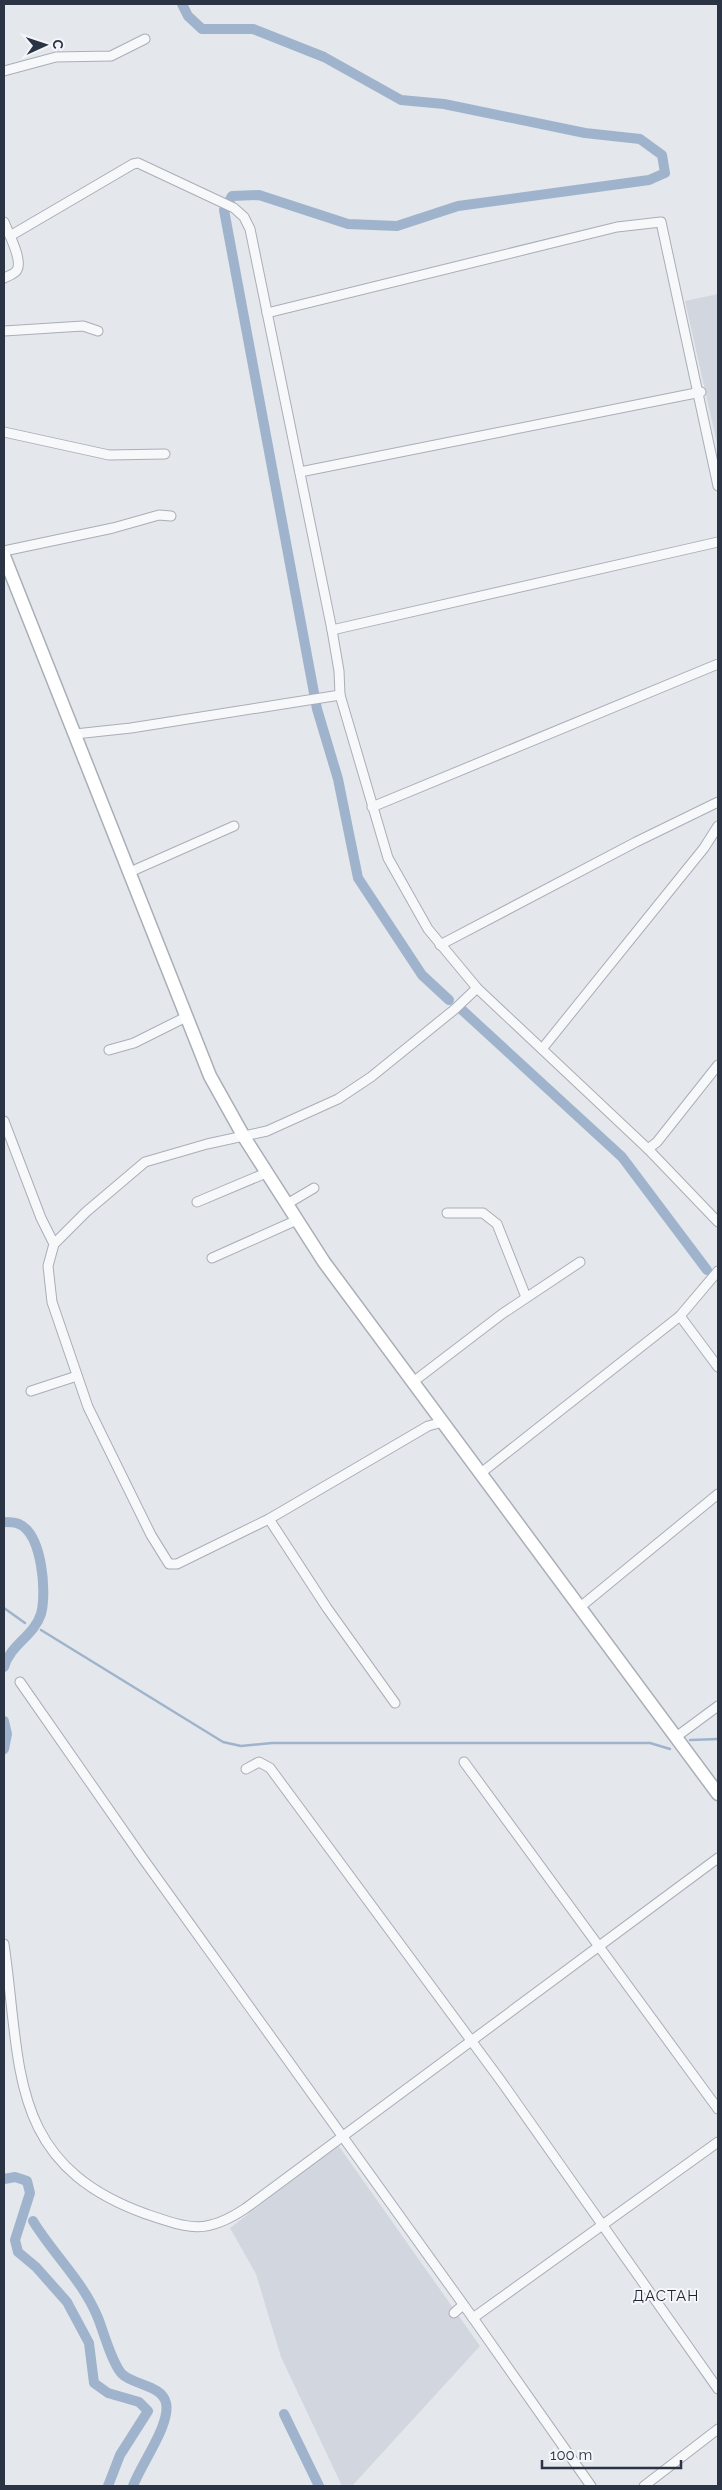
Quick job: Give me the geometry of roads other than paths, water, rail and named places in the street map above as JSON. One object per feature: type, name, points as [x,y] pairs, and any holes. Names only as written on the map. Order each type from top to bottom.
[{"type":"main road","points":[[4,556],[210,1076],[244,1137],[324,1262],[718,1794]]},
{"type":"street","points":[[4,71],[56,57],[111,56],[145,39]]},
{"type":"street","points":[[10,236],[138,163],[234,208],[244,217],[250,229],[332,630],[339,671],[340,695],[388,858],[420,917],[477,988],[648,1150],[718,1222]]},
{"type":"street","points":[[267,313],[617,227],[661,222],[700,392],[718,486]]},
{"type":"street","points":[[4,224],[18,258],[19,266],[15,273],[4,278]]},
{"type":"street","points":[[4,330],[83,326],[98,331]]},
{"type":"street","points":[[300,472],[700,392]]},
{"type":"street","points":[[4,432],[109,455],[166,454]]},
{"type":"street","points":[[4,551],[122,526],[159,515],[171,516]]},
{"type":"street","points":[[332,630],[718,542]]},
{"type":"street","points":[[372,807],[718,664]]},
{"type":"street","points":[[75,734],[131,728],[340,695]]},
{"type":"street","points":[[440,944],[636,842],[718,802]]},
{"type":"street","points":[[130,872],[234,826]]},
{"type":"street","points":[[542,1049],[704,848],[718,826]]},
{"type":"street","points":[[443,1422],[428,1426],[269,1519],[177,1564],[167,1563],[88,1407],[52,1302],[48,1266],[54,1244],[86,1212],[145,1162],[283,1125],[355,1089],[455,1009],[477,988]]},
{"type":"street","points":[[109,1050],[134,1044],[186,1017]]},
{"type":"street","points":[[648,1150],[657,1142],[718,1065]]},
{"type":"street","points":[[4,1121],[41,1218],[54,1244]]},
{"type":"street","points":[[197,1202],[266,1173]]},
{"type":"street","points":[[287,1204],[314,1188]]},
{"type":"street","points":[[447,1213],[482,1213],[497,1224],[526,1297]]},
{"type":"street","points":[[212,1258],[297,1220]]},
{"type":"street","points":[[413,1382],[448,1353],[526,1297],[580,1262]]},
{"type":"street","points":[[481,1473],[680,1316],[718,1271]]},
{"type":"street","points":[[680,1316],[718,1367]]},
{"type":"street","points":[[31,1391],[77,1376]]},
{"type":"street","points":[[579,1608],[718,1494]]},
{"type":"street","points":[[269,1519],[337,1623],[395,1703]]},
{"type":"street","points":[[20,1682],[144,1860],[592,2486]]},
{"type":"street","points":[[676,1737],[718,1706]]},
{"type":"street","points":[[246,1769],[259,1762],[270,1768],[604,2225],[718,2389]]},
{"type":"street","points":[[464,1762],[718,2109]]},
{"type":"street","points":[[4,1944],[23,2087],[35,2123],[52,2153],[67,2170],[114,2201],[174,2223],[196,2227],[217,2225],[246,2208],[470,2040],[718,1858]]},
{"type":"street","points":[[473,2318],[718,2142]]},
{"type":"street","points":[[454,2312],[463,2304]]},
{"type":"street","points":[[644,2486],[718,2429]]},
{"type":"waterway","points":[[182,4],[188,16],[202,29],[253,29],[324,57],[401,100],[444,104],[585,133],[640,139],[662,155],[665,173],[649,180],[458,206],[397,226],[348,224],[259,195],[232,196],[224,210],[317,709],[338,779],[358,878],[422,975],[449,1000]]},
{"type":"waterway","points":[[461,1009],[622,1157],[707,1270]]},
{"type":"waterway","points":[[4,1522],[14,1522],[27,1530],[38,1551],[43,1578],[43,1604],[38,1622],[11,1653],[4,1667]]},
{"type":"waterway","points":[[4,1608],[25,1623]]},
{"type":"waterway","points":[[41,1630],[223,1742],[241,1746],[272,1743],[650,1743],[670,1749]]},
{"type":"waterway","points":[[4,1721],[7,1734],[4,1749]]},
{"type":"waterway","points":[[690,1740],[718,1739]]},
{"type":"waterway","points":[[4,2179],[15,2177],[27,2181],[30,2193],[15,2240],[18,2252],[36,2267],[67,2302],[89,2343],[94,2383],[108,2393],[139,2402],[148,2411],[120,2455],[108,2486]]},
{"type":"waterway","points":[[33,2221],[92,2305],[118,2369],[127,2378],[159,2392],[166,2403],[166,2412],[160,2433],[133,2486]]},
{"type":"waterway","points":[[284,2414],[319,2486]]},
{"type":"district","name":"ДАСТАН","points":[[666,2296]]}]
